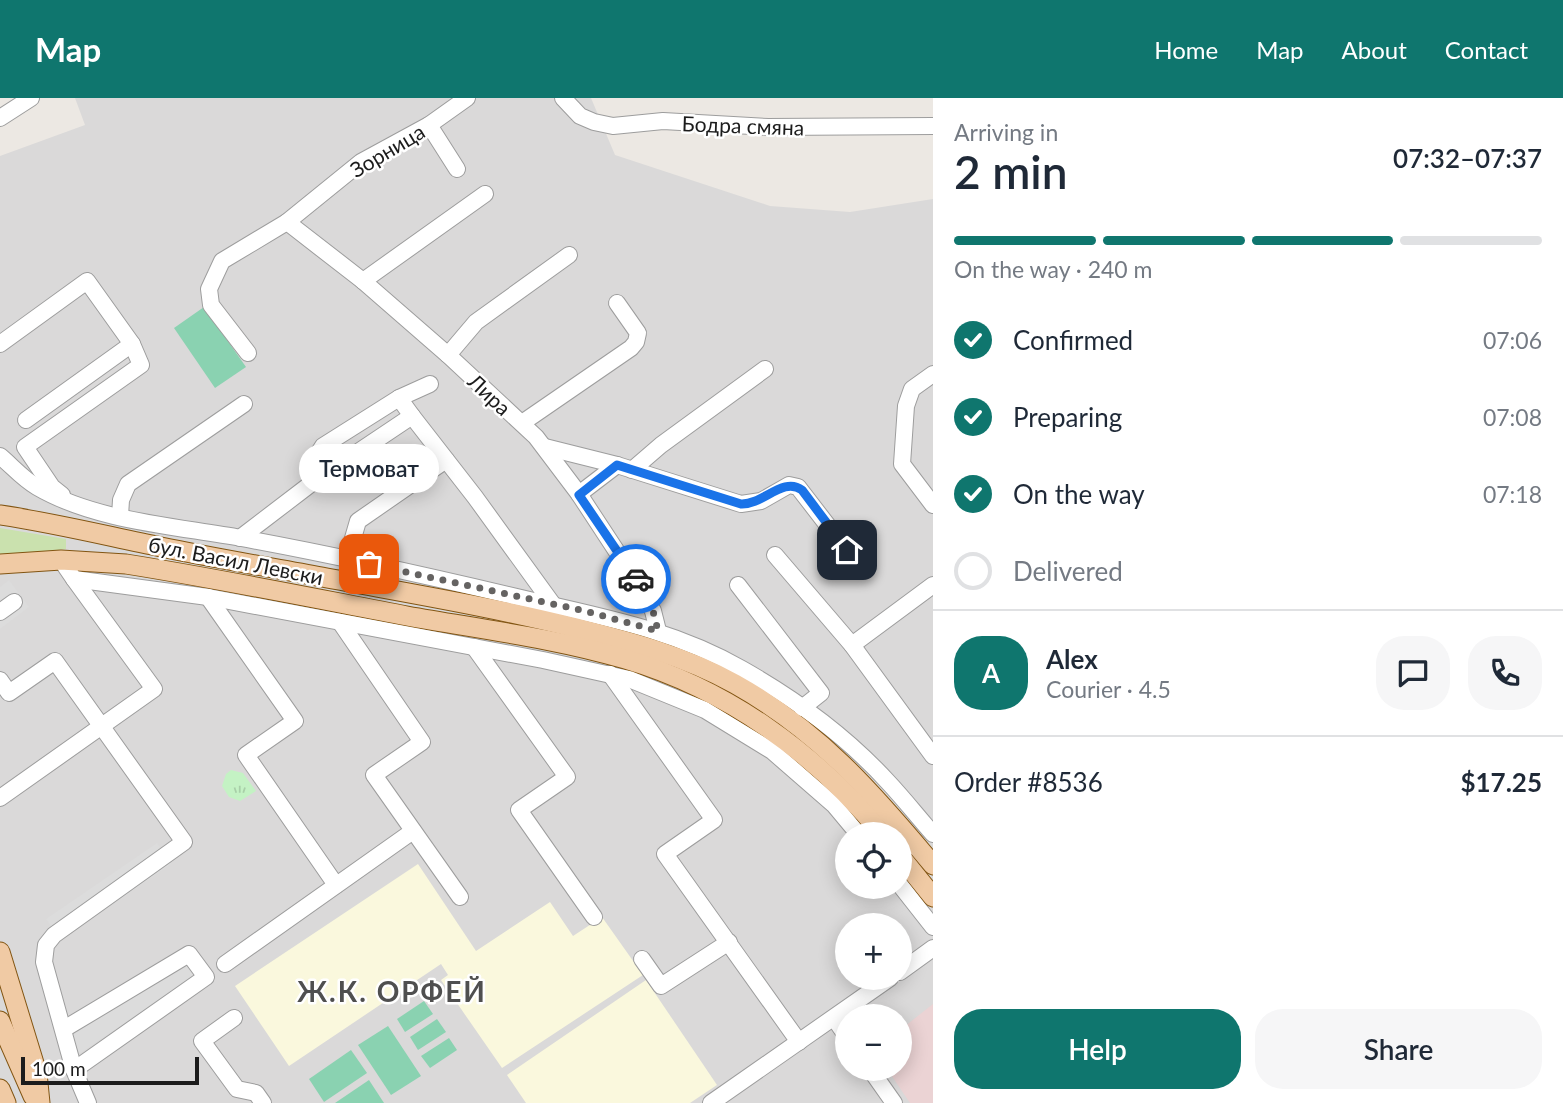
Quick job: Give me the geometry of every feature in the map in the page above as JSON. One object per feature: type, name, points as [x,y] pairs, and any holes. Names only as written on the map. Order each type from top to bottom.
[{"type":"main road","name":"бул. Васил Левски","points":[[0,515],[64,525],[162,547],[514,613],[635,643],[681,659],[758,698],[829,750],[869,789],[933,864]]},
{"type":"main road","name":"бул. Васил Левски","points":[[0,564],[61,560],[136,565],[626,659],[705,690],[753,718],[830,776],[872,822]]},
{"type":"main road","points":[[912,871],[933,897]]},
{"type":"main road","points":[[0,953],[37,1073],[38,1103]]},
{"type":"main road","points":[[0,1021],[38,1103]]},
{"type":"main road","points":[[0,1089],[6,1103]]},
{"type":"street","points":[[0,118],[31,98]]},
{"type":"street","name":"Зорница","points":[[287,222],[361,162],[429,125],[467,98]]},
{"type":"street","name":"Бодра смяна","points":[[564,98],[580,116],[612,126],[663,121],[768,127],[933,126]]},
{"type":"street","points":[[429,125],[457,169]]},
{"type":"street","points":[[363,281],[485,194]]},
{"type":"street","points":[[248,353],[211,304],[209,289],[222,261],[287,222]]},
{"type":"street","name":"Лира","points":[[287,222],[363,281],[448,355],[545,447],[642,590],[653,611],[658,631]]},
{"type":"street","points":[[448,355],[476,322],[569,255]]},
{"type":"street","points":[[0,344],[87,281],[132,344],[141,365],[25,447],[52,487],[68,500]]},
{"type":"street","points":[[522,423],[636,342],[638,333],[617,303]]},
{"type":"street","points":[[26,420],[132,344]]},
{"type":"street","points":[[579,495],[655,449],[765,369]]},
{"type":"street","points":[[933,374],[912,389],[906,406],[902,464],[933,505]]},
{"type":"street","points":[[312,483],[316,457],[323,446],[399,398],[430,384]]},
{"type":"street","points":[[399,398],[554,606]]},
{"type":"street","points":[[120,516],[121,500],[128,484],[244,404]]},
{"type":"street","points":[[240,538],[312,483],[412,416]]},
{"type":"street","points":[[545,447],[746,504],[761,500],[789,485],[798,487],[862,570]]},
{"type":"street","points":[[0,456],[34,486],[120,516],[347,559],[610,617],[658,631],[740,667],[802,708],[863,756],[933,834]]},
{"type":"street","points":[[347,559],[358,521],[446,460]]},
{"type":"street","points":[[162,547],[164,525]]},
{"type":"street","points":[[775,555],[852,645],[933,756]]},
{"type":"street","points":[[0,798],[154,689],[61,560]]},
{"type":"street","points":[[74,579],[208,597],[610,674],[652,686],[722,719],[772,751],[822,794],[847,822]]},
{"type":"street","points":[[738,584],[821,693],[802,708]]},
{"type":"street","points":[[852,645],[933,584]]},
{"type":"street","points":[[208,597],[295,721],[246,755],[336,885]]},
{"type":"street","points":[[0,612],[14,602]]},
{"type":"street","points":[[340,622],[422,742],[374,775],[460,897]]},
{"type":"street","points":[[474,647],[567,776],[519,810],[594,917]]},
{"type":"street","points":[[0,680],[9,693],[55,661],[184,842],[50,939],[45,949],[44,962],[74,1070],[88,1103]]},
{"type":"street","points":[[610,674],[714,820],[665,854],[799,1042]]},
{"type":"street","points":[[225,964],[413,831]]},
{"type":"street","points":[[911,899],[933,927]]},
{"type":"street","points":[[642,959],[661,986],[729,942]]},
{"type":"street","points":[[912,963],[933,948]]},
{"type":"street","points":[[64,1029],[189,954],[206,977],[74,1070]]},
{"type":"street","points":[[711,1103],[873,990]]},
{"type":"street","points":[[234,1017],[202,1041],[237,1089],[260,1098]]},
{"type":"street","points":[[878,1081],[894,1103]]},
{"type":"street","points":[[243,1103],[260,1098]]},
{"type":"shaded area","points":[[75,98],[591,98],[615,155],[770,206],[850,212],[933,199],[933,1103],[0,1103],[0,156],[85,125]]},
{"type":"shaded area","points":[[9,580],[29,607],[0,629],[0,587]]},
{"type":"shaded area","points":[[157,843],[171,864],[61,940],[46,919]]},
{"type":"shaded area","points":[[418,864],[476,951],[550,902],[573,936],[602,917],[643,975],[502,1068],[441,980],[448,975],[441,964],[289,1066],[235,986]]},
{"type":"shaded area","points":[[189,954],[202,972],[71,1059],[64,1029]]},
{"type":"shaded area","points":[[646,980],[717,1085],[690,1103],[526,1103],[507,1075]]},
{"type":"shaded area","points":[[933,1004],[933,1103],[910,1103],[895,1081],[912,1081],[912,1021]]},
{"type":"green space","points":[[204,307],[246,367],[215,388],[174,328]]},
{"type":"green space","points":[[0,528],[66,539],[66,549],[0,558]]},
{"type":"green space","points":[[231,770],[243,773],[256,791],[240,801],[229,797],[222,786],[226,774]]},
{"type":"green space","points":[[424,1001],[433,1014],[405,1032],[397,1019]]},
{"type":"green space","points":[[437,1019],[446,1032],[418,1050],[410,1037]]},
{"type":"green space","points":[[388,1026],[421,1076],[391,1095],[358,1045]]},
{"type":"green space","points":[[449,1038],[457,1050],[430,1068],[421,1056]]},
{"type":"green space","points":[[351,1050],[367,1073],[324,1102],[309,1079]]},
{"type":"green space","points":[[369,1080],[384,1103],[335,1103]]},
{"type":"way so far","points":[[369,564],[585,611],[658,631],[653,611],[636,579]]},
{"type":"place","name":"Термоват","points":[[369,564]]},
{"type":"district","name":"Ж.К. ОРФЕЙ","points":[[392,991]]},
{"type":"route","points":[[636,579],[579,495],[617,465],[741,504],[756,502],[785,486],[794,485],[802,490],[847,550]]}]
